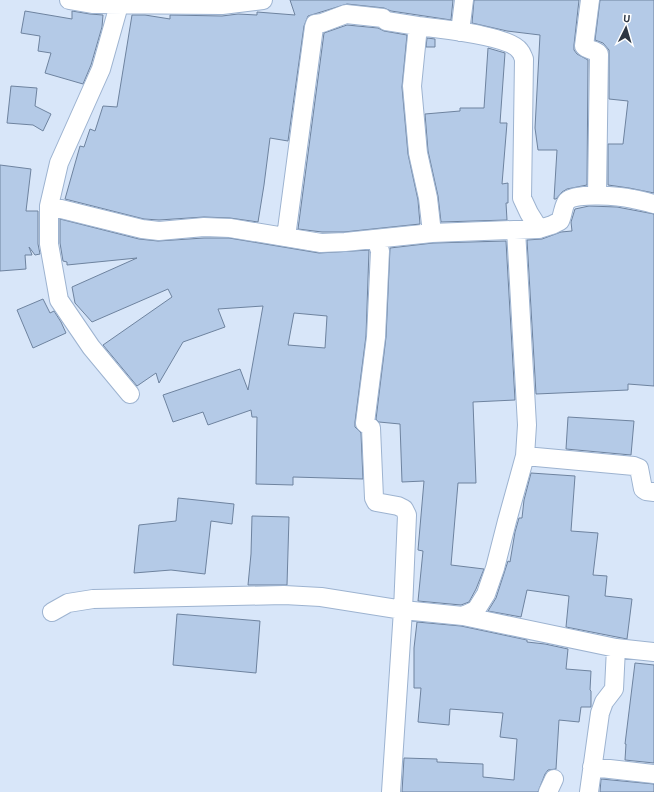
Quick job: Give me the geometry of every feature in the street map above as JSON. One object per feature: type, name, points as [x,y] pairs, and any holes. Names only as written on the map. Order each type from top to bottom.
[{"type":"street","points":[[69,0],[92,4],[222,6],[263,0]]},
{"type":"street","points":[[460,32],[464,0]]},
{"type":"street","points":[[590,0],[584,46],[587,49],[595,51],[599,54],[597,195]]},
{"type":"street","points":[[119,5],[101,69],[59,163],[50,206],[49,244],[59,300],[91,347],[130,394]]},
{"type":"street","points":[[286,237],[315,24],[346,14],[383,18],[386,22],[489,37],[505,41],[520,50],[524,59],[522,198],[529,213],[540,229]]},
{"type":"street","points":[[418,26],[412,86],[418,153],[428,198],[432,233]]},
{"type":"street","points":[[286,237],[282,237],[321,243],[432,233],[540,229],[560,221],[568,199],[575,197],[597,195],[632,198],[654,204]]},
{"type":"street","points":[[50,206],[142,230],[159,231],[204,227],[230,228],[286,237]]},
{"type":"street","points":[[462,616],[476,610],[486,594],[495,568],[525,456],[527,425],[516,230]]},
{"type":"street","points":[[376,239],[380,251],[376,337],[366,423],[371,428],[374,500],[376,502],[404,508],[407,515],[403,610],[391,792]]},
{"type":"street","points":[[525,456],[634,466],[639,468],[643,489],[654,492]]},
{"type":"street","points":[[52,612],[68,603],[94,599],[284,595],[321,597],[403,610],[462,616],[616,648],[654,652]]},
{"type":"street","points":[[589,792],[600,713],[604,702],[614,689],[616,648]]},
{"type":"street","points":[[592,767],[654,774]]},
{"type":"building","points":[[290,0],[453,0],[451,20],[391,11],[384,8],[347,4],[308,16],[304,26],[288,141],[270,138],[258,222],[230,218],[204,217],[159,220],[144,219],[65,199],[80,146],[84,147],[90,129],[95,131],[103,106],[117,107],[132,15],[145,15],[170,19],[170,15],[257,15],[257,12],[295,15]]},
{"type":"building","points":[[474,0],[579,0],[574,50],[577,54],[588,60],[587,185],[567,189],[556,199],[554,199],[557,150],[538,150],[535,128],[540,35],[507,31],[472,23]]},
{"type":"building","points":[[600,0],[654,0],[654,193],[608,185],[608,144],[623,144],[628,101],[609,99],[609,50],[603,43],[595,40]]},
{"type":"building","points":[[25,11],[72,19],[72,11],[103,15],[102,27],[91,65],[83,84],[45,73],[51,53],[38,51],[40,36],[21,33]]},
{"type":"building","points":[[347,25],[378,28],[384,31],[407,35],[402,87],[408,154],[418,200],[420,224],[344,232],[322,232],[298,229],[324,33]]},
{"type":"building","points":[[427,38],[435,39],[435,47],[426,47]]},
{"type":"building","points":[[488,48],[505,53],[500,123],[507,123],[502,184],[508,183],[508,203],[506,203],[507,220],[441,222],[438,196],[428,151],[425,114],[460,111],[460,108],[484,108]]},
{"type":"building","points":[[11,86],[37,88],[35,106],[51,114],[43,131],[33,125],[7,123]]},
{"type":"building","points":[[0,165],[31,169],[26,211],[38,211],[38,244],[40,254],[35,255],[29,247],[32,255],[25,255],[26,269],[0,271]]},
{"type":"building","points":[[589,206],[617,207],[654,214],[654,386],[628,384],[628,390],[536,394],[527,240],[542,239],[561,232],[572,231],[571,222],[575,209]]},
{"type":"building","points":[[60,219],[139,239],[158,241],[229,238],[319,253],[369,250],[366,336],[355,422],[355,427],[361,433],[363,479],[293,477],[293,485],[256,484],[257,417],[252,417],[251,410],[208,425],[203,412],[173,422],[163,395],[240,369],[248,390],[263,306],[218,309],[225,327],[183,342],[159,383],[156,373],[137,386],[103,345],[172,297],[168,289],[92,322],[75,303],[72,287],[137,258],[67,265],[67,262],[63,261],[60,243]],"holes":[[[294,313],[327,316],[325,348],[288,345]]]},
{"type":"building","points":[[506,241],[515,400],[473,402],[476,483],[458,483],[451,565],[484,569],[469,602],[461,605],[418,601],[423,551],[418,550],[424,481],[402,482],[400,424],[379,422],[376,419],[386,337],[390,248],[433,243]]},
{"type":"building","points":[[43,299],[50,313],[54,311],[66,333],[33,348],[17,310]]},
{"type":"building","points":[[568,417],[634,421],[631,455],[566,449]]},
{"type":"building","points":[[531,473],[575,476],[571,531],[598,533],[593,575],[607,576],[605,596],[632,599],[627,639],[566,627],[569,596],[527,590],[521,617],[488,611],[496,598],[508,561],[510,562],[515,532],[519,518],[522,518],[524,500]]},
{"type":"building","points":[[178,498],[234,504],[232,524],[211,521],[205,574],[171,570],[134,573],[139,525],[176,521]]},
{"type":"building","points":[[252,516],[289,517],[287,585],[248,585],[251,554]]},
{"type":"building","points":[[177,614],[260,621],[256,673],[173,665]]},
{"type":"building","points":[[417,622],[461,626],[527,640],[527,642],[568,649],[566,669],[591,671],[591,707],[581,707],[579,722],[559,720],[556,769],[548,770],[538,792],[402,792],[404,758],[437,759],[437,762],[483,764],[483,777],[514,780],[517,739],[500,737],[503,713],[450,709],[449,725],[418,722],[421,688],[414,688],[414,648]]},
{"type":"building","points":[[635,663],[654,665],[654,763],[625,760],[625,744]]},
{"type":"building","points":[[601,779],[654,784],[654,792],[600,792]]}]
